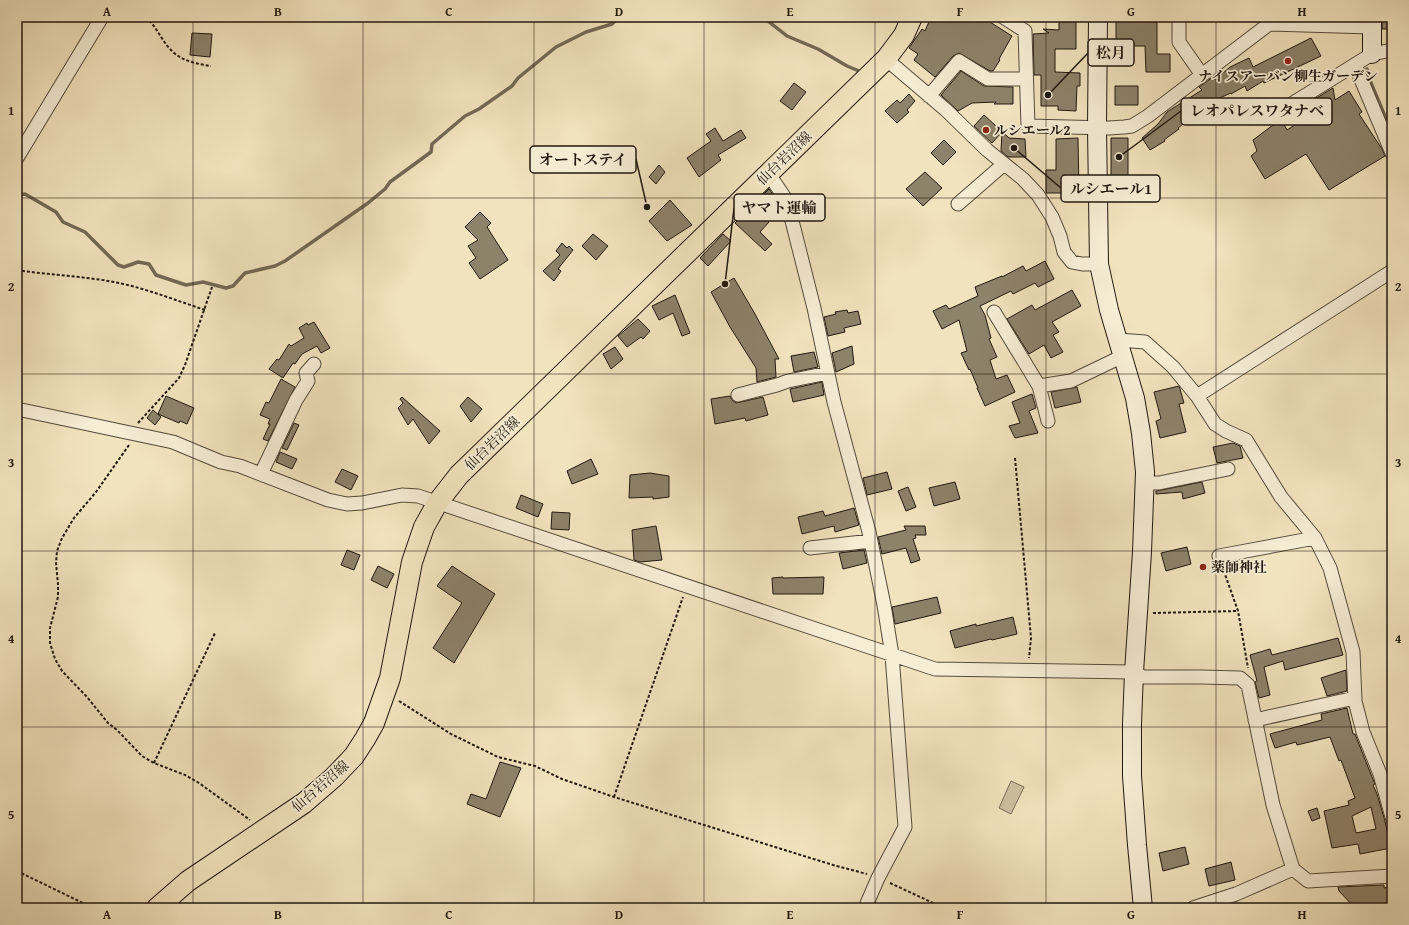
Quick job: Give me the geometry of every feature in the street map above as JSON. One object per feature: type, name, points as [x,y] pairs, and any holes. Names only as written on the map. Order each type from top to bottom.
[{"type":"main road","name":"仙台岩沼線","points":[[157,908],[188,880],[304,803],[334,777],[354,756],[374,723],[385,694],[391,671],[412,562],[424,527],[438,502],[465,469],[886,60],[904,35],[912,17]]},
{"type":"street","points":[[17,158],[102,17]]},
{"type":"street","points":[[1003,17],[1025,31],[1028,126],[1097,128],[1132,126],[1148,116],[1269,24],[1372,22],[1372,54]]},
{"type":"street","points":[[1098,17],[1097,128],[1099,264],[1109,310],[1135,398],[1141,433],[1145,472],[1132,724],[1132,776],[1137,845],[1144,908]]},
{"type":"street","points":[[1179,17],[1179,42],[1202,75]]},
{"type":"street","points":[[1285,108],[1372,54],[1392,50]]},
{"type":"street","points":[[886,60],[929,96],[987,150],[1023,178],[1038,195],[1052,217],[1060,236],[1064,252],[1072,262],[1082,264],[1099,264]]},
{"type":"street","points":[[929,96],[959,61],[988,79],[1026,79]]},
{"type":"street","points":[[1354,65],[1392,154]]},
{"type":"street","points":[[958,204],[1004,164]]},
{"type":"street","points":[[768,173],[787,201],[834,402],[871,541],[892,655],[905,827],[878,878],[865,908]]},
{"type":"street","points":[[1197,396],[1392,271]]},
{"type":"street","points":[[994,312],[1039,386],[1048,420]]},
{"type":"street","points":[[1039,386],[1071,381],[1120,348],[1145,342],[1173,367],[1197,396],[1215,424],[1246,440],[1281,497],[1315,538],[1330,568],[1353,652],[1355,698],[1363,732],[1380,774],[1392,817]]},
{"type":"street","points":[[261,474],[296,400],[308,381],[306,373],[314,364]]},
{"type":"street","points":[[738,395],[788,381],[828,373]]},
{"type":"street","points":[[17,409],[172,442],[221,462],[240,466],[328,500],[347,504],[362,503],[402,495],[418,496],[935,669],[1134,672],[1143,677],[1201,676],[1240,678],[1248,685],[1273,805],[1293,869],[1308,881],[1392,876]]},
{"type":"street","points":[[1144,484],[1160,483],[1228,469]]},
{"type":"street","points":[[1219,556],[1315,538]]},
{"type":"street","points":[[810,548],[871,541]]},
{"type":"street","points":[[1255,720],[1355,698]]},
{"type":"street","points":[[1193,908],[1236,894],[1293,869]]},
{"type":"path","points":[[146,17],[173,51],[182,58],[195,64],[211,66]]},
{"type":"path","points":[[17,270],[115,282],[139,288],[204,310]]},
{"type":"path","points":[[212,287],[185,365],[179,378],[138,422],[131,441],[124,453],[74,518],[62,538],[57,551],[56,563],[58,597],[50,628],[50,643],[55,659],[62,671],[88,697],[108,723],[117,730],[142,756],[154,764],[185,775],[199,783],[249,820],[259,832]]},
{"type":"path","points":[[1015,458],[1031,638],[1028,670]]},
{"type":"path","points":[[1219,556],[1238,611],[1249,675],[1248,685]]},
{"type":"path","points":[[614,796],[687,586]]},
{"type":"path","points":[[1152,613],[1238,611]]},
{"type":"path","points":[[154,764],[215,633]]},
{"type":"path","points":[[385,694],[406,705],[451,734],[498,757],[535,766],[562,779],[614,796],[878,878],[944,908]]},
{"type":"path","points":[[17,871],[93,908]]},
{"type":"shaded area","points":[[1011,781],[1024,787],[1011,814],[999,808]]},
{"type":"building","points":[[931,17],[982,17],[1012,36],[993,71],[990,71],[959,53],[953,56],[935,77],[914,60],[918,54],[909,48],[922,29],[925,31]]},
{"type":"building","points":[[1116,17],[1137,17],[1137,21],[1157,22],[1157,54],[1170,54],[1170,72],[1146,72],[1145,46],[1116,46]]},
{"type":"building","points":[[1382,17],[1392,17],[1392,29],[1382,29]]},
{"type":"building","points":[[1059,20],[1076,20],[1076,49],[1055,49],[1055,72],[1080,73],[1080,86],[1077,86],[1076,111],[1058,110],[1058,106],[1041,106],[1041,75],[1034,75],[1033,34],[1049,33],[1043,29],[1059,30]]},
{"type":"building","points":[[192,33],[212,34],[210,57],[190,55]]},
{"type":"building","points":[[1311,38],[1321,56],[1264,83],[1263,81],[1247,91],[1245,86],[1231,94],[1208,103],[1209,105],[1178,128],[1179,129],[1164,140],[1165,141],[1150,150],[1142,138],[1158,124],[1167,112],[1202,90],[1199,87],[1213,77],[1215,80],[1230,67],[1249,58],[1253,67]]},
{"type":"building","points":[[961,71],[984,86],[1013,87],[1013,104],[994,104],[996,102],[972,103],[958,111],[941,95]]},
{"type":"building","points":[[794,83],[806,92],[792,110],[780,101]]},
{"type":"building","points":[[1115,86],[1138,86],[1138,105],[1115,105]]},
{"type":"building","points":[[1333,88],[1335,100],[1349,91],[1362,112],[1359,114],[1385,156],[1329,190],[1306,154],[1265,179],[1251,156],[1257,151],[1253,140],[1281,119],[1287,130],[1307,117],[1300,108]]},
{"type":"building","points":[[909,94],[915,101],[907,110],[909,112],[897,123],[885,111],[897,100],[900,103]]},
{"type":"building","points":[[984,115],[1009,138],[1025,139],[1026,157],[1008,157],[1001,151],[1002,132],[992,143],[974,126]]},
{"type":"building","points":[[715,128],[723,141],[741,130],[746,138],[718,155],[721,160],[699,177],[687,158],[711,141],[706,134]]},
{"type":"building","points":[[1078,138],[1079,193],[1046,193],[1046,170],[1056,170],[1056,139]]},
{"type":"building","points":[[1111,138],[1128,138],[1128,176],[1111,176]]},
{"type":"building","points":[[944,140],[956,152],[943,165],[931,153]]},
{"type":"building","points":[[659,165],[665,172],[656,184],[649,177]]},
{"type":"building","points":[[925,172],[942,188],[923,206],[906,189]]},
{"type":"building","points":[[769,189],[780,204],[780,208],[767,220],[769,222],[760,232],[772,244],[765,251],[735,223]]},
{"type":"building","points":[[670,200],[692,225],[667,241],[649,221]]},
{"type":"building","points":[[480,212],[491,223],[487,227],[508,260],[480,279],[469,263],[476,258],[468,246],[478,240],[465,227]]},
{"type":"building","points":[[593,234],[608,246],[596,260],[582,246]]},
{"type":"building","points":[[723,234],[731,241],[708,266],[700,258]]},
{"type":"building","points":[[562,243],[567,248],[569,246],[573,250],[558,269],[561,271],[554,281],[543,271],[560,255],[556,251]]},
{"type":"building","points":[[1045,261],[1054,279],[1038,287],[1035,283],[1013,294],[1011,291],[980,306],[985,315],[991,338],[989,339],[997,357],[990,360],[996,379],[1007,375],[1015,392],[985,406],[970,369],[969,370],[961,353],[967,351],[959,320],[942,329],[933,311],[946,305],[949,309],[978,296],[975,287],[1002,277],[1023,266],[1026,271]]},
{"type":"building","points":[[734,278],[779,359],[775,359],[776,377],[757,382],[756,368],[730,327],[711,292]]},
{"type":"building","points":[[1072,290],[1081,306],[1052,322],[1059,332],[1053,335],[1063,352],[1051,358],[1044,345],[1029,354],[1007,319],[1032,305],[1035,310]]},
{"type":"building","points":[[675,295],[690,333],[682,336],[673,313],[659,320],[652,306]]},
{"type":"building","points":[[847,310],[848,313],[858,311],[861,324],[844,328],[845,332],[828,336],[824,317],[836,314],[835,312]]},
{"type":"building","points":[[638,319],[650,331],[643,339],[641,337],[627,347],[618,336]]},
{"type":"building","points":[[314,322],[330,348],[321,353],[317,346],[302,354],[295,364],[293,363],[283,378],[269,369],[277,359],[279,360],[289,344],[291,346],[304,338],[299,328],[307,323],[308,325]]},
{"type":"building","points":[[852,346],[854,364],[836,372],[832,353]]},
{"type":"building","points":[[615,347],[623,359],[611,369],[603,354]]},
{"type":"building","points":[[814,352],[818,367],[794,372],[791,356]]},
{"type":"building","points":[[281,379],[295,387],[268,441],[263,439],[270,424],[268,424],[270,419],[260,415],[266,402],[269,403]]},
{"type":"building","points":[[822,382],[824,395],[793,402],[790,389]]},
{"type":"building","points":[[1179,386],[1184,403],[1179,404],[1186,432],[1160,438],[1156,421],[1161,419],[1154,392]]},
{"type":"building","points":[[1077,387],[1081,402],[1055,408],[1051,392]]},
{"type":"building","points":[[1032,394],[1036,408],[1029,411],[1038,433],[1015,438],[1009,426],[1020,423],[1012,402]]},
{"type":"building","points":[[166,396],[194,408],[187,424],[180,421],[179,423],[158,414]]},
{"type":"building","points":[[730,396],[736,403],[763,397],[768,415],[746,421],[745,418],[715,424],[711,399]]},
{"type":"building","points":[[402,397],[440,431],[429,444],[413,419],[408,425],[398,408],[403,403],[400,399]]},
{"type":"building","points":[[468,397],[482,409],[471,422],[460,406]]},
{"type":"building","points":[[153,410],[161,417],[155,425],[147,418]]},
{"type":"building","points":[[294,423],[299,425],[287,450],[282,448]]},
{"type":"building","points":[[1233,443],[1240,446],[1243,458],[1217,463],[1213,447]]},
{"type":"building","points":[[280,452],[297,459],[292,469],[276,462]]},
{"type":"building","points":[[591,459],[598,474],[572,484],[567,471]]},
{"type":"building","points":[[342,469],[358,476],[351,490],[335,482]]},
{"type":"building","points":[[887,472],[892,489],[867,495],[863,478]]},
{"type":"building","points":[[650,473],[669,476],[669,497],[653,499],[653,497],[629,498],[630,475]]},
{"type":"building","points":[[955,482],[960,499],[934,506],[929,488]]},
{"type":"building","points":[[1202,482],[1205,493],[1183,499],[1182,492],[1156,494],[1156,491]]},
{"type":"building","points":[[908,487],[916,507],[906,511],[898,491]]},
{"type":"building","points":[[521,495],[543,504],[538,517],[516,508]]},
{"type":"building","points":[[854,508],[859,525],[835,532],[834,526],[802,534],[798,517],[823,511],[825,516]]},
{"type":"building","points":[[552,512],[570,513],[569,530],[551,529]]},
{"type":"building","points":[[656,526],[662,560],[640,562],[634,560],[632,530]]},
{"type":"building","points":[[904,526],[925,526],[926,535],[915,535],[916,538],[913,539],[920,560],[911,563],[906,548],[882,554],[878,537],[906,530]]},
{"type":"building","points":[[1187,547],[1191,564],[1166,571],[1161,553]]},
{"type":"building","points":[[347,550],[360,555],[354,570],[341,565]]},
{"type":"building","points":[[864,550],[867,563],[843,569],[839,553]]},
{"type":"building","points":[[378,566],[394,574],[387,588],[371,580]]},
{"type":"building","points":[[452,566],[495,594],[454,663],[433,648],[462,603],[437,586]]},
{"type":"building","points":[[824,577],[823,594],[773,594],[772,578]]},
{"type":"building","points":[[937,597],[941,613],[895,624],[892,607]]},
{"type":"building","points":[[1013,617],[1017,634],[955,648],[950,631]]},
{"type":"building","points":[[1338,638],[1343,655],[1285,670],[1283,661],[1264,667],[1270,695],[1259,698],[1255,682],[1257,681],[1250,655],[1270,649],[1272,655]]},
{"type":"building","points":[[1346,670],[1347,691],[1327,696],[1321,678]]},
{"type":"building","points":[[1347,708],[1353,734],[1355,734],[1375,784],[1373,785],[1385,821],[1391,848],[1360,854],[1358,844],[1332,848],[1324,811],[1349,805],[1348,801],[1355,798],[1341,760],[1339,761],[1330,737],[1297,745],[1296,742],[1275,748],[1270,734],[1322,720],[1321,714]],"holes":[[[1371,807],[1376,829],[1356,833],[1352,816]]]},
{"type":"building","points":[[500,762],[521,768],[500,817],[467,804],[471,794],[486,799]]},
{"type":"building","points":[[1317,808],[1320,818],[1312,821],[1308,811]]},
{"type":"building","points":[[1185,847],[1189,864],[1163,871],[1159,853]]},
{"type":"building","points":[[1231,862],[1235,880],[1209,886],[1205,869]]},
{"type":"building","points":[[1384,885],[1384,888],[1392,886],[1392,908],[1355,908],[1339,891],[1338,887]]},
{"type":"waterway","points":[[17,195],[25,194],[56,212],[63,222],[85,232],[118,265],[124,267],[138,262],[149,264],[156,275],[186,285],[203,282],[226,288],[233,286],[245,273],[275,266],[285,261],[368,203],[385,189],[390,182],[431,152],[432,144],[465,116],[479,109],[512,86],[518,78],[556,47],[586,32],[612,24],[619,17]]},
{"type":"waterway","points":[[763,17],[787,36],[818,49],[847,66],[859,71]]},
{"type":"waterway","points":[[1367,69],[1371,83],[1392,133]]},
{"type":"place","name":"ナイスアーバン柳生ガーデン","points":[[1288,61]]},
{"type":"place","name":"松月","points":[[1048,95]]},
{"type":"place","name":"ルシエール2","points":[[986,130]]},
{"type":"place","name":"ルシエール1","points":[[1014,148]]},
{"type":"place","name":"レオパレスワタナベ","points":[[1119,157]]},
{"type":"place","name":"オートステイ","points":[[647,207]]},
{"type":"place","name":"ヤマト運輸","points":[[725,284]]},
{"type":"place","name":"薬師神社","points":[[1203,567]]}]
